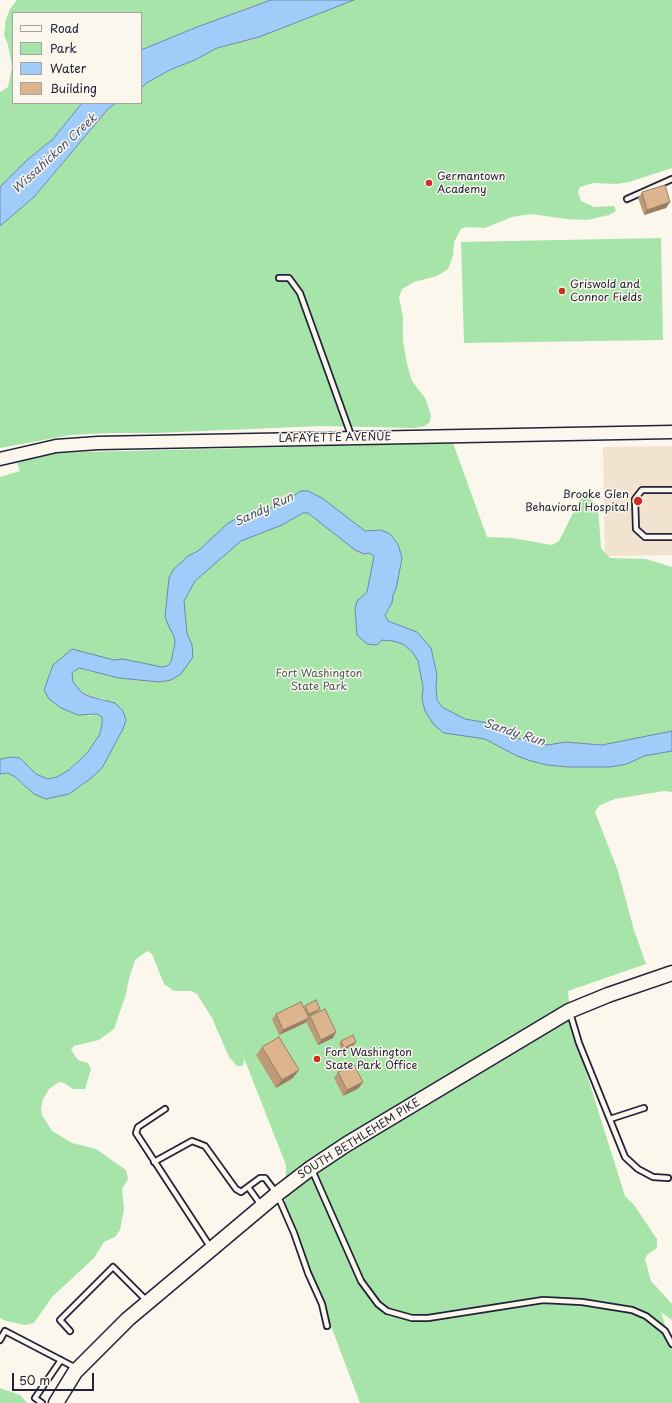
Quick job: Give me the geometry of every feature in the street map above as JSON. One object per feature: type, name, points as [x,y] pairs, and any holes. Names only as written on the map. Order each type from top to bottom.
[{"type":"main road","name":"LAFAYETTE AVENUE","points":[[0,459],[37,450],[76,444],[672,432]]},
{"type":"main road","name":"SOUTH BETHLEHEM PIKE","points":[[56,1403],[78,1369],[147,1302],[212,1250],[276,1194],[311,1168],[347,1144],[569,1011],[608,995],[672,973]]},
{"type":"lane","points":[[627,198],[672,180]]},
{"type":"lane","points":[[279,278],[289,278],[300,293],[352,438]]},
{"type":"lane","points":[[672,490],[642,490],[635,499],[636,529],[645,537],[672,537]]},
{"type":"lane","points":[[569,1011],[579,1042],[625,1157],[638,1169],[653,1177],[668,1178]]},
{"type":"lane","points":[[610,1119],[644,1108]]},
{"type":"lane","points":[[165,1109],[138,1127],[136,1133],[212,1250]]},
{"type":"lane","points":[[154,1162],[192,1141],[205,1146],[236,1190],[241,1192],[260,1178],[265,1178],[276,1194],[294,1234],[308,1274],[322,1304],[327,1326]]},
{"type":"lane","points":[[311,1168],[361,1281],[378,1304],[387,1311],[412,1318],[428,1318],[543,1300],[582,1302],[632,1310],[646,1316],[665,1331],[672,1344]]},
{"type":"lane","points":[[248,1187],[262,1207]]},
{"type":"lane","points":[[70,1331],[60,1320],[113,1268],[147,1302]]},
{"type":"lane","points":[[0,1340],[5,1331],[78,1369]]},
{"type":"lane","points":[[42,1403],[35,1398],[61,1360]]},
{"type":"shaded area","name":"Brooke Glen Behavioral Hospital","points":[[672,446],[672,555],[605,556],[603,447]]},
{"type":"green space","points":[[17,0],[271,0],[197,27],[142,50],[142,12],[12,12],[12,67],[8,45],[4,35],[6,19],[10,9]]},
{"type":"green space","name":"Germantown Academy","points":[[354,0],[672,0],[672,168],[629,182],[616,184],[593,183],[580,187],[578,192],[581,201],[594,207],[614,206],[616,211],[609,215],[587,220],[566,219],[531,214],[512,217],[485,228],[466,227],[461,229],[454,242],[453,256],[448,269],[437,276],[414,282],[402,289],[399,297],[403,317],[403,341],[407,364],[412,381],[425,398],[431,415],[430,422],[425,426],[415,428],[320,426],[155,433],[108,433],[71,435],[0,448],[0,226],[34,197],[108,109],[115,104],[142,104],[142,87],[148,82],[217,48],[259,37]]},
{"type":"green space","points":[[12,67],[12,104],[81,104],[52,140],[28,159],[0,187],[0,92],[8,87]]},
{"type":"green space","name":"Griswold and Connor Fields","points":[[661,238],[663,340],[464,343],[461,242]]},
{"type":"green space","name":"Fort Washington State Park","points":[[453,443],[487,537],[512,538],[552,545],[559,541],[580,499],[589,496],[598,507],[601,548],[610,558],[646,559],[672,567],[672,731],[602,745],[565,742],[596,767],[610,767],[627,764],[644,756],[672,751],[672,792],[664,791],[615,799],[600,805],[595,812],[618,871],[634,930],[646,964],[568,991],[571,1024],[625,1196],[634,1205],[657,1239],[657,1248],[647,1255],[645,1259],[651,1281],[672,1304],[672,1320],[661,1312],[672,1347],[672,1403],[360,1403],[285,1204],[286,1165],[240,1048],[244,1060],[243,1066],[237,1066],[229,1057],[212,1018],[197,994],[191,991],[174,991],[164,984],[152,954],[147,951],[135,960],[126,994],[114,1029],[99,1040],[74,1046],[71,1050],[78,1060],[88,1063],[91,1069],[85,1089],[73,1089],[64,1083],[59,1082],[49,1089],[43,1099],[41,1109],[42,1115],[52,1131],[72,1143],[96,1149],[126,1170],[128,1179],[122,1189],[124,1209],[120,1230],[115,1237],[104,1242],[94,1258],[52,1297],[34,1323],[25,1325],[6,1321],[0,1318],[0,774],[8,773],[16,777],[23,785],[69,794],[90,779],[102,768],[118,736],[105,699],[91,697],[82,693],[73,682],[72,674],[79,668],[95,673],[61,656],[88,716],[97,714],[102,717],[100,734],[87,753],[69,770],[57,777],[48,779],[36,774],[11,757],[0,759],[0,477],[20,471],[17,463],[45,453]]},
{"type":"green space","points":[[0,1388],[20,1395],[27,1403],[0,1403]]},
{"type":"water","points":[[271,0],[354,0],[259,37],[217,48],[195,60],[172,69],[148,82],[142,87],[142,50],[197,27]]},
{"type":"water","name":"Wissahickon Creek","points":[[81,104],[115,104],[108,109],[34,197],[0,226],[0,187],[28,159],[52,140]]},
{"type":"water","name":"Sandy Run","points":[[301,491],[308,491],[322,498],[365,531],[381,530],[390,534],[398,544],[402,558],[392,603],[385,615],[388,621],[417,632],[431,648],[437,675],[437,700],[442,707],[465,719],[500,725],[516,738],[548,745],[565,742],[602,745],[672,731],[672,751],[644,756],[627,764],[610,767],[569,767],[547,765],[531,761],[517,756],[485,739],[444,733],[434,725],[425,711],[422,699],[423,687],[418,661],[413,653],[403,644],[393,641],[382,640],[377,645],[367,644],[357,635],[355,609],[357,601],[367,592],[374,556],[369,553],[364,554],[355,550],[308,513],[303,513],[282,525],[241,541],[195,581],[184,601],[187,633],[192,645],[193,657],[181,674],[171,680],[159,682],[119,678],[79,668],[72,673],[73,682],[82,693],[91,697],[115,703],[123,711],[126,720],[123,729],[102,768],[90,779],[69,794],[46,799],[34,794],[15,777],[8,773],[0,774],[0,759],[11,757],[20,758],[36,774],[48,779],[57,777],[69,770],[87,753],[100,734],[102,717],[97,714],[78,715],[61,708],[49,699],[44,690],[53,665],[72,649],[114,660],[123,659],[162,667],[167,666],[171,662],[175,643],[174,636],[165,617],[169,578],[173,570],[188,556],[198,551],[227,524],[237,518],[277,506]]},
{"type":"building","points":[[665,185],[670,202],[647,210],[642,192]]},
{"type":"building","points":[[316,1000],[320,1009],[309,1014],[305,1006]]},
{"type":"building","points":[[301,1002],[309,1018],[283,1030],[276,1014]]},
{"type":"building","points":[[325,1009],[336,1032],[321,1040],[310,1016]]},
{"type":"building","points":[[353,1035],[356,1042],[344,1048],[341,1041]]},
{"type":"building","points":[[279,1037],[299,1070],[282,1080],[262,1047]]},
{"type":"building","points":[[354,1065],[363,1082],[347,1090],[338,1072]]},
{"type":"place","name":"Germantown Academy","points":[[429,183]]},
{"type":"place","name":"Griswold and Connor Fields","points":[[562,291]]},
{"type":"place","name":"Brooke Glen Behavioral Hospital","points":[[638,501]]},
{"type":"place","name":"Fort Washington State Park Office","points":[[317,1059]]}]
